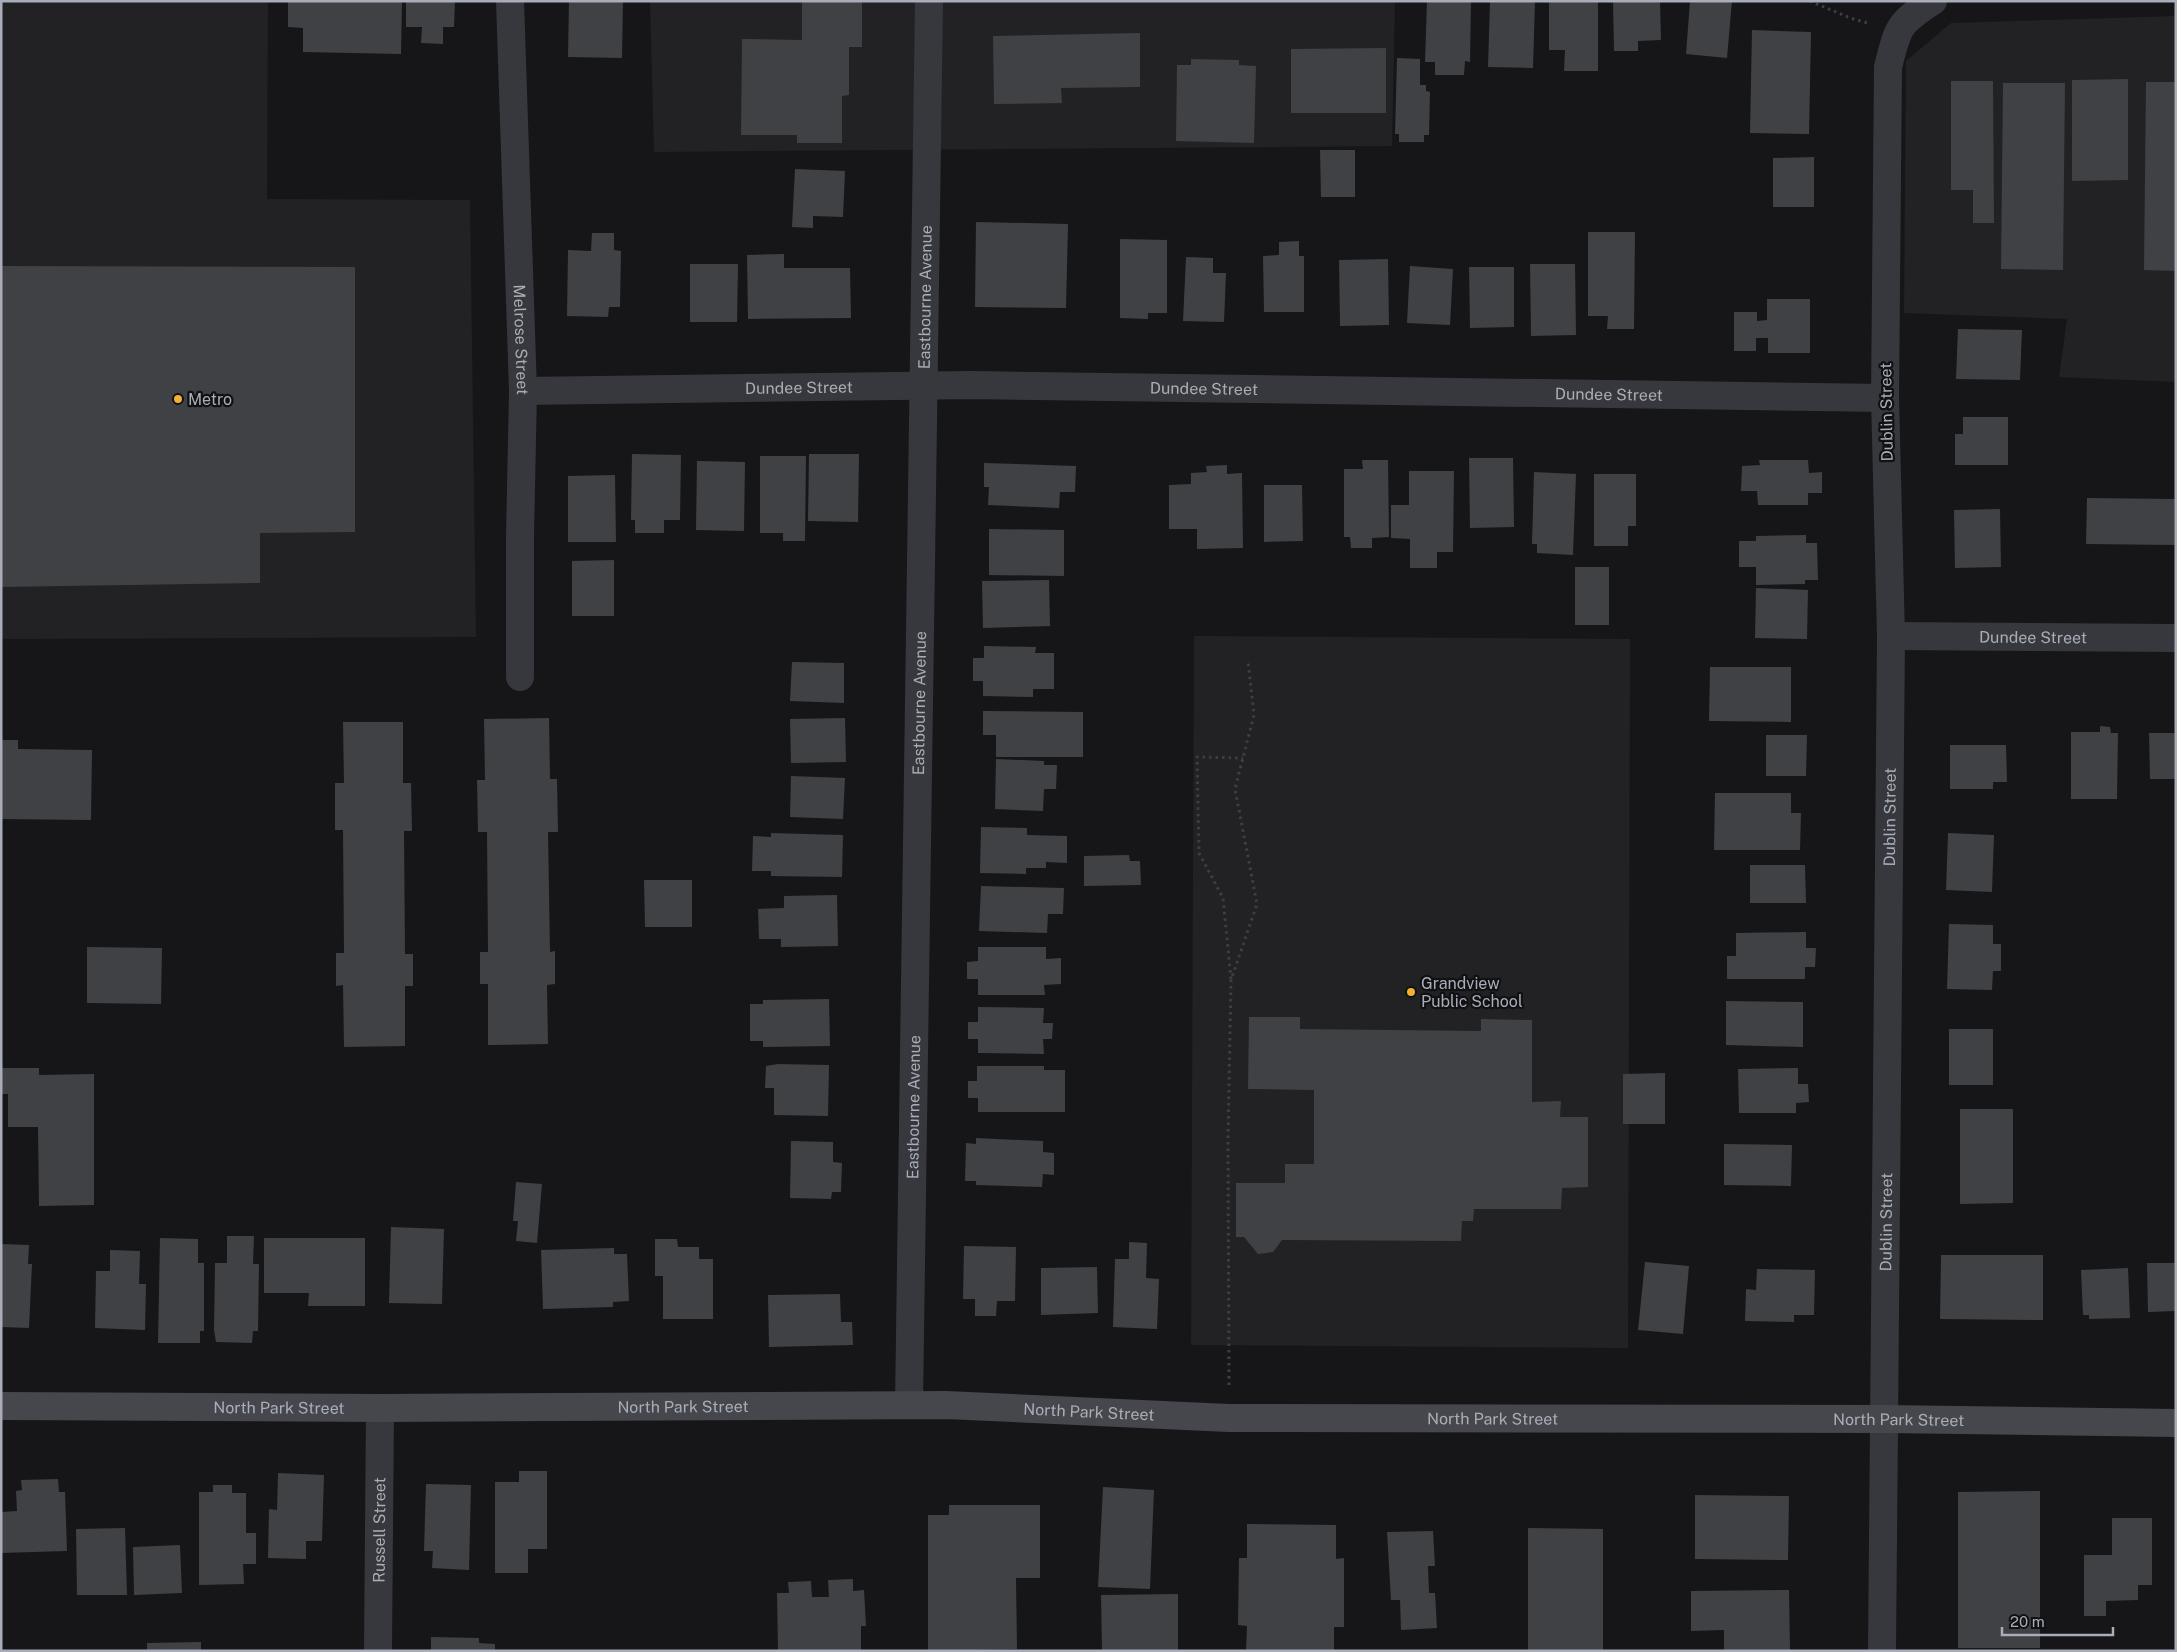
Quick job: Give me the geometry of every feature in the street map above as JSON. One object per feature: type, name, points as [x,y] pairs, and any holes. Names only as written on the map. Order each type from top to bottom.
[{"type":"street","name":"Melrose Street","points":[[510,1],[523,391],[520,677]]},
{"type":"street","name":"Eastbourne Avenue","points":[[909,1405],[929,1]]},
{"type":"street","points":[[1897,30],[1912,14],[1933,1]]},
{"type":"street","name":"Dublin Street","points":[[1882,1651],[1891,636],[1885,398],[1888,67],[1897,30]]},
{"type":"street","name":"Dundee Street","points":[[523,391],[972,385],[1885,398]]},
{"type":"street","name":"Dundee Street","points":[[1891,636],[2176,638]]},
{"type":"street","name":"North Park Street","points":[[1,1406],[380,1408],[909,1405],[1229,1418],[1885,1419],[2176,1423]]},
{"type":"street","name":"Russell Street","points":[[378,1651],[380,1408]]},
{"type":"path","points":[[1810,1],[1850,18],[1897,30]]},
{"type":"path","points":[[1231,980],[1256,904],[1236,789],[1254,715],[1248,662]]},
{"type":"path","points":[[1229,1418],[1228,1139],[1231,980],[1223,898],[1199,853],[1197,757],[1243,758]]},
{"type":"shaded area","points":[[1,1],[268,1],[267,199],[470,200],[476,637],[1,639]]},
{"type":"shaded area","points":[[650,1],[1395,1],[1392,146],[654,152]]},
{"type":"shaded area","points":[[2176,16],[2176,382],[2059,377],[2067,319],[1904,313],[1906,61],[1951,23]]},
{"type":"shaded area","name":"Grandview Public School","points":[[1194,636],[1630,639],[1628,1348],[1191,1345]]},
{"type":"building","points":[[288,1],[402,1],[401,54],[303,52],[303,28],[288,27]]},
{"type":"building","points":[[406,1],[455,1],[454,27],[443,27],[443,44],[421,43],[422,27],[406,27]]},
{"type":"building","points":[[569,1],[623,1],[622,58],[568,57]]},
{"type":"building","points":[[802,1],[862,1],[862,47],[849,47],[849,95],[842,96],[842,143],[797,143],[797,135],[741,135],[742,39],[802,40]]},
{"type":"building","points":[[1427,1],[1471,1],[1470,62],[1465,61],[1464,75],[1435,75],[1435,62],[1425,62]]},
{"type":"building","points":[[1490,1],[1535,1],[1533,68],[1488,67]]},
{"type":"building","points":[[1549,1],[1598,1],[1598,71],[1564,71],[1565,50],[1549,50]]},
{"type":"building","points":[[1613,1],[1660,1],[1661,40],[1638,41],[1638,51],[1614,51]]},
{"type":"building","points":[[1690,1],[1732,1],[1727,58],[1686,54]]},
{"type":"building","points":[[1752,30],[1811,32],[1809,134],[1750,133]]},
{"type":"building","points":[[1140,33],[1140,87],[1061,88],[1062,103],[994,104],[993,36]]},
{"type":"building","points":[[1386,48],[1386,113],[1291,113],[1291,49]]},
{"type":"building","points":[[1397,58],[1420,59],[1420,85],[1426,85],[1426,91],[1430,92],[1429,135],[1424,135],[1424,142],[1399,142],[1399,134],[1395,134]]},
{"type":"building","points":[[1191,59],[1239,60],[1239,65],[1256,66],[1254,143],[1176,141],[1177,65],[1191,65]]},
{"type":"building","points":[[2128,79],[2128,180],[2072,181],[2072,80]]},
{"type":"building","points":[[1951,81],[1993,81],[1994,223],[1973,223],[1973,190],[1951,190]]},
{"type":"building","points":[[2146,82],[2176,82],[2176,271],[2144,270]]},
{"type":"building","points":[[2003,83],[2065,83],[2063,270],[2001,269]]},
{"type":"building","points":[[1320,150],[1355,150],[1355,197],[1321,197]]},
{"type":"building","points":[[1814,157],[1814,207],[1773,207],[1773,158]]},
{"type":"building","points":[[795,169],[845,171],[843,217],[813,216],[813,228],[792,227]]},
{"type":"building","points":[[976,222],[1068,224],[1066,308],[975,307]]},
{"type":"building","points":[[1588,232],[1635,232],[1634,329],[1607,329],[1608,316],[1588,316]]},
{"type":"building","points":[[592,233],[614,233],[614,250],[621,251],[620,307],[609,307],[608,317],[567,316],[568,250],[591,251]]},
{"type":"building","points":[[1120,239],[1167,240],[1167,313],[1148,313],[1148,319],[1120,318]]},
{"type":"building","points":[[1299,241],[1299,256],[1304,256],[1304,312],[1264,312],[1263,256],[1279,255],[1279,242]]},
{"type":"building","points":[[784,254],[784,268],[850,268],[851,318],[748,319],[747,255]]},
{"type":"building","points":[[1186,257],[1213,258],[1213,273],[1226,273],[1224,322],[1183,321]]},
{"type":"building","points":[[1388,259],[1389,325],[1340,326],[1339,260]]},
{"type":"building","points":[[690,264],[738,264],[737,322],[690,322]]},
{"type":"building","points":[[1530,264],[1575,264],[1576,335],[1531,336]]},
{"type":"building","name":"Metro","points":[[1,266],[355,267],[355,532],[260,533],[260,583],[1,587]]},
{"type":"building","points":[[1410,266],[1453,269],[1450,325],[1407,323]]},
{"type":"building","points":[[1469,267],[1514,267],[1514,327],[1470,328]]},
{"type":"building","points":[[1767,299],[1810,299],[1810,353],[1768,353],[1768,338],[1756,338],[1756,351],[1734,351],[1734,312],[1757,312],[1757,321],[1767,320]]},
{"type":"building","points":[[1958,329],[2022,330],[2020,380],[1956,379]]},
{"type":"building","points":[[1963,417],[2008,417],[2008,465],[1955,465],[1955,434],[1963,434]]},
{"type":"building","points":[[632,454],[681,455],[680,520],[664,520],[664,533],[635,533],[635,520],[631,520]]},
{"type":"building","points":[[809,454],[859,454],[858,522],[808,521]]},
{"type":"building","points":[[760,456],[806,456],[805,541],[783,541],[783,533],[760,533]]},
{"type":"building","points":[[1469,458],[1513,458],[1514,527],[1470,528]]},
{"type":"building","points":[[1362,460],[1388,460],[1389,537],[1372,538],[1372,548],[1351,548],[1350,537],[1344,537],[1344,469],[1363,469]]},
{"type":"building","points":[[1759,460],[1808,460],[1809,473],[1822,472],[1822,493],[1808,493],[1808,505],[1758,505],[1757,491],[1741,491],[1742,466],[1760,465]]},
{"type":"building","points":[[697,461],[745,462],[744,531],[696,530]]},
{"type":"building","points":[[984,463],[1076,466],[1075,492],[1060,492],[1059,508],[988,505],[989,487],[984,487]]},
{"type":"building","points":[[1227,465],[1227,474],[1242,473],[1243,548],[1197,549],[1197,529],[1169,529],[1169,485],[1191,484],[1191,473],[1207,472],[1206,466]]},
{"type":"building","points":[[1409,471],[1454,471],[1453,552],[1437,552],[1437,568],[1410,568],[1410,539],[1391,538],[1391,505],[1409,505]]},
{"type":"building","points":[[1534,472],[1576,474],[1573,555],[1537,553],[1537,544],[1532,544]]},
{"type":"building","points":[[1594,474],[1636,474],[1636,526],[1628,526],[1628,546],[1594,546]]},
{"type":"building","points":[[615,475],[616,542],[568,542],[568,476]]},
{"type":"building","points":[[1264,485],[1302,485],[1303,541],[1264,542]]},
{"type":"building","points":[[2087,498],[2176,499],[2176,545],[2086,544]]},
{"type":"building","points":[[2000,509],[2001,567],[1955,568],[1954,510]]},
{"type":"building","points":[[989,529],[1064,530],[1064,576],[989,575]]},
{"type":"building","points":[[1806,535],[1806,543],[1817,543],[1818,580],[1805,580],[1805,584],[1756,585],[1756,567],[1739,567],[1739,541],[1756,541],[1756,536]]},
{"type":"building","points":[[614,560],[614,616],[572,616],[572,561]]},
{"type":"building","points":[[1575,567],[1609,567],[1609,625],[1575,625]]},
{"type":"building","points":[[1049,580],[1050,626],[983,628],[982,581]]},
{"type":"building","points":[[1756,588],[1808,590],[1807,639],[1755,638]]},
{"type":"building","points":[[984,646],[1036,647],[1035,653],[1054,653],[1054,689],[1033,689],[1033,697],[983,696],[983,681],[973,681],[973,658],[984,658]]},
{"type":"building","points":[[792,662],[844,663],[844,703],[790,701]]},
{"type":"building","points":[[1710,667],[1791,667],[1791,722],[1709,721]]},
{"type":"building","points":[[983,711],[1083,712],[1083,757],[996,757],[996,735],[983,735]]},
{"type":"building","points":[[549,718],[550,779],[557,779],[558,832],[548,832],[550,952],[555,951],[555,984],[547,985],[548,1044],[488,1045],[488,984],[480,984],[480,952],[488,952],[487,832],[478,832],[477,780],[485,780],[484,719]]},
{"type":"building","points":[[845,718],[846,762],[791,763],[790,719]]},
{"type":"building","points":[[343,722],[403,722],[403,783],[411,783],[412,831],[404,831],[405,954],[413,954],[413,986],[405,986],[405,1046],[344,1047],[343,985],[336,986],[336,953],[344,953],[343,830],[335,830],[335,783],[344,783]]},
{"type":"building","points":[[2100,726],[2110,727],[2111,733],[2118,733],[2117,799],[2071,799],[2071,732],[2100,732]]},
{"type":"building","points":[[2149,733],[2176,733],[2176,779],[2150,779]]},
{"type":"building","points":[[1766,735],[1807,735],[1806,776],[1766,776]]},
{"type":"building","points":[[1,740],[18,740],[18,749],[92,750],[91,820],[1,819]]},
{"type":"building","points":[[1950,745],[2006,745],[2007,782],[1993,782],[1993,789],[1950,789]]},
{"type":"building","points":[[996,759],[1044,761],[1044,765],[1057,765],[1056,789],[1044,789],[1043,811],[995,809]]},
{"type":"building","points":[[791,776],[845,778],[843,819],[790,817]]},
{"type":"building","points":[[1715,793],[1791,793],[1791,813],[1801,813],[1800,850],[1714,850]]},
{"type":"building","points":[[981,827],[1027,828],[1027,835],[1067,836],[1067,863],[1046,862],[1046,868],[1026,868],[1026,874],[980,873]]},
{"type":"building","points":[[771,833],[843,835],[842,877],[771,876],[771,871],[752,871],[753,836],[771,837]]},
{"type":"building","points":[[1948,833],[1994,835],[1992,892],[1946,890]]},
{"type":"building","points":[[1129,855],[1130,861],[1140,861],[1141,885],[1084,886],[1084,856]]},
{"type":"building","points":[[1750,865],[1805,865],[1806,903],[1750,903]]},
{"type":"building","points":[[644,880],[692,880],[692,927],[645,927]]},
{"type":"building","points":[[981,886],[1064,888],[1063,914],[1048,914],[1047,933],[979,931]]},
{"type":"building","points":[[837,895],[838,946],[781,947],[781,939],[759,939],[758,909],[784,908],[784,896]]},
{"type":"building","points":[[1949,924],[1993,925],[1993,944],[2001,944],[2001,971],[1993,971],[1992,990],[1947,989]]},
{"type":"building","points":[[1806,932],[1806,948],[1816,948],[1815,967],[1805,967],[1805,979],[1727,979],[1727,956],[1736,956],[1736,933]]},
{"type":"building","points":[[87,947],[162,948],[161,1004],[87,1003]]},
{"type":"building","points":[[978,947],[1046,947],[1046,959],[1061,958],[1061,984],[1044,985],[1045,995],[978,995],[978,979],[967,979],[967,962],[978,961]]},
{"type":"building","points":[[829,999],[830,1046],[763,1047],[763,1041],[750,1041],[750,1004],[763,1004],[763,1000]]},
{"type":"building","points":[[1726,1001],[1803,1002],[1803,1047],[1726,1045]]},
{"type":"building","points":[[978,1007],[1044,1008],[1043,1023],[1053,1023],[1052,1039],[1043,1039],[1044,1054],[978,1053],[978,1039],[968,1039],[968,1022],[978,1022]]},
{"type":"building","points":[[1249,1017],[1300,1017],[1300,1029],[1481,1031],[1481,1019],[1532,1020],[1532,1102],[1561,1101],[1560,1117],[1588,1117],[1588,1187],[1562,1188],[1561,1209],[1474,1209],[1473,1221],[1462,1221],[1461,1241],[1282,1240],[1273,1252],[1258,1254],[1244,1237],[1236,1237],[1236,1183],[1285,1183],[1285,1164],[1314,1164],[1314,1090],[1248,1089]]},
{"type":"building","points":[[1949,1029],[1993,1029],[1993,1085],[1949,1085]]},
{"type":"building","points":[[778,1064],[829,1065],[828,1116],[774,1115],[774,1088],[765,1088],[766,1066]]},
{"type":"building","points":[[977,1066],[1044,1066],[1044,1070],[1065,1070],[1065,1112],[978,1112],[978,1098],[968,1098],[968,1081],[977,1081]]},
{"type":"building","points":[[1,1068],[39,1068],[39,1075],[94,1074],[94,1205],[39,1206],[38,1127],[8,1127],[8,1094],[1,1094]]},
{"type":"building","points":[[1798,1068],[1798,1084],[1808,1084],[1809,1102],[1796,1103],[1796,1113],[1739,1113],[1738,1069]]},
{"type":"building","points":[[1665,1073],[1665,1124],[1623,1124],[1623,1074]]},
{"type":"building","points":[[1960,1109],[2013,1109],[2013,1203],[1960,1204]]},
{"type":"building","points":[[976,1138],[1043,1141],[1043,1152],[1054,1153],[1054,1175],[1043,1174],[1042,1187],[976,1185],[976,1181],[965,1181],[966,1143],[976,1144]]},
{"type":"building","points":[[791,1141],[833,1142],[833,1162],[842,1163],[841,1192],[832,1192],[831,1199],[790,1198]]},
{"type":"building","points":[[1724,1144],[1792,1145],[1791,1186],[1724,1185]]},
{"type":"building","points":[[516,1182],[542,1184],[537,1243],[516,1241],[518,1221],[513,1221]]},
{"type":"building","points":[[391,1227],[444,1229],[442,1304],[389,1303]]},
{"type":"building","points":[[227,1236],[254,1236],[253,1264],[259,1264],[258,1331],[253,1331],[252,1343],[216,1342],[214,1330],[215,1263],[227,1263]]},
{"type":"building","points":[[160,1238],[198,1239],[198,1263],[204,1263],[204,1331],[200,1331],[200,1343],[158,1343]]},
{"type":"building","points":[[264,1238],[365,1238],[365,1306],[308,1306],[309,1293],[264,1293]]},
{"type":"building","points":[[655,1239],[677,1239],[678,1247],[699,1247],[699,1259],[713,1259],[713,1319],[663,1319],[663,1276],[655,1276]]},
{"type":"building","points":[[1129,1242],[1147,1243],[1146,1278],[1159,1279],[1157,1329],[1113,1327],[1115,1259],[1129,1259]]},
{"type":"building","points":[[1,1244],[29,1245],[28,1264],[32,1264],[29,1328],[1,1327]]},
{"type":"building","points":[[964,1246],[1016,1247],[1015,1301],[997,1301],[996,1316],[975,1316],[975,1299],[963,1299]]},
{"type":"building","points":[[614,1248],[614,1254],[627,1254],[629,1301],[613,1302],[613,1307],[543,1309],[541,1250]]},
{"type":"building","points":[[110,1250],[140,1251],[139,1284],[146,1284],[145,1330],[95,1328],[96,1271],[110,1271]]},
{"type":"building","points":[[1941,1255],[2043,1255],[2043,1320],[1940,1319]]},
{"type":"building","points":[[1645,1262],[1689,1266],[1683,1334],[1638,1330]]},
{"type":"building","points":[[2147,1263],[2176,1263],[2176,1311],[2148,1312]]},
{"type":"building","points":[[1097,1267],[1098,1313],[1041,1315],[1041,1268]]},
{"type":"building","points":[[2128,1268],[2130,1318],[2089,1319],[2089,1315],[2083,1315],[2081,1270]]},
{"type":"building","points":[[1757,1269],[1815,1270],[1814,1315],[1794,1315],[1794,1322],[1745,1321],[1746,1289],[1756,1290]]},
{"type":"building","points":[[840,1294],[841,1322],[852,1322],[853,1345],[769,1347],[768,1295]]},
{"type":"building","points":[[519,1471],[547,1471],[547,1549],[528,1549],[528,1573],[495,1573],[495,1482],[519,1482]]},
{"type":"building","points":[[278,1473],[324,1475],[322,1541],[306,1541],[306,1559],[268,1558],[269,1509],[277,1510]]},
{"type":"building","points":[[58,1479],[59,1492],[65,1492],[67,1551],[1,1553],[1,1512],[17,1511],[16,1491],[22,1490],[21,1480]]},
{"type":"building","points":[[426,1484],[471,1485],[469,1570],[432,1568],[433,1551],[424,1551]]},
{"type":"building","points":[[213,1485],[232,1485],[232,1493],[246,1493],[246,1533],[256,1533],[256,1564],[243,1564],[244,1584],[199,1585],[199,1492],[213,1492]]},
{"type":"building","points":[[1103,1487],[1154,1490],[1150,1589],[1098,1587]]},
{"type":"building","points":[[2040,1491],[2040,1648],[1958,1648],[1958,1492]]},
{"type":"building","points":[[1695,1495],[1789,1496],[1788,1560],[1695,1559]]},
{"type":"building","points":[[949,1505],[1040,1505],[1040,1578],[1016,1578],[1017,1649],[928,1651],[928,1515],[949,1515]]},
{"type":"building","points":[[2112,1518],[2152,1518],[2152,1585],[2138,1585],[2138,1600],[2106,1601],[2106,1616],[2084,1616],[2084,1555],[2112,1555]]},
{"type":"building","points":[[1247,1524],[1336,1525],[1336,1559],[1344,1558],[1344,1627],[1334,1627],[1334,1651],[1246,1651],[1247,1626],[1238,1625],[1239,1558],[1247,1558]]},
{"type":"building","points":[[125,1528],[127,1595],[77,1595],[76,1529]]},
{"type":"building","points":[[1528,1528],[1603,1529],[1603,1651],[1528,1651]]},
{"type":"building","points":[[1433,1531],[1435,1566],[1428,1566],[1429,1593],[1435,1593],[1437,1628],[1401,1630],[1400,1600],[1391,1600],[1387,1532]]},
{"type":"building","points":[[180,1545],[182,1593],[134,1595],[133,1547]]},
{"type":"building","points":[[853,1579],[853,1591],[864,1590],[866,1626],[861,1626],[861,1651],[778,1651],[777,1593],[789,1593],[788,1582],[811,1581],[812,1597],[829,1597],[828,1580]]},
{"type":"building","points":[[1789,1590],[1790,1651],[1724,1651],[1724,1630],[1691,1631],[1691,1591]]},
{"type":"building","points":[[1178,1594],[1178,1651],[1102,1651],[1101,1595]]},
{"type":"building","points":[[431,1637],[479,1638],[479,1643],[495,1644],[495,1651],[431,1651]]},
{"type":"building","points":[[201,1642],[201,1651],[147,1651],[147,1643]]},
{"type":"place","name":"Metro","points":[[178,399]]},
{"type":"place","name":"Grandview Public School","points":[[1411,992]]}]
